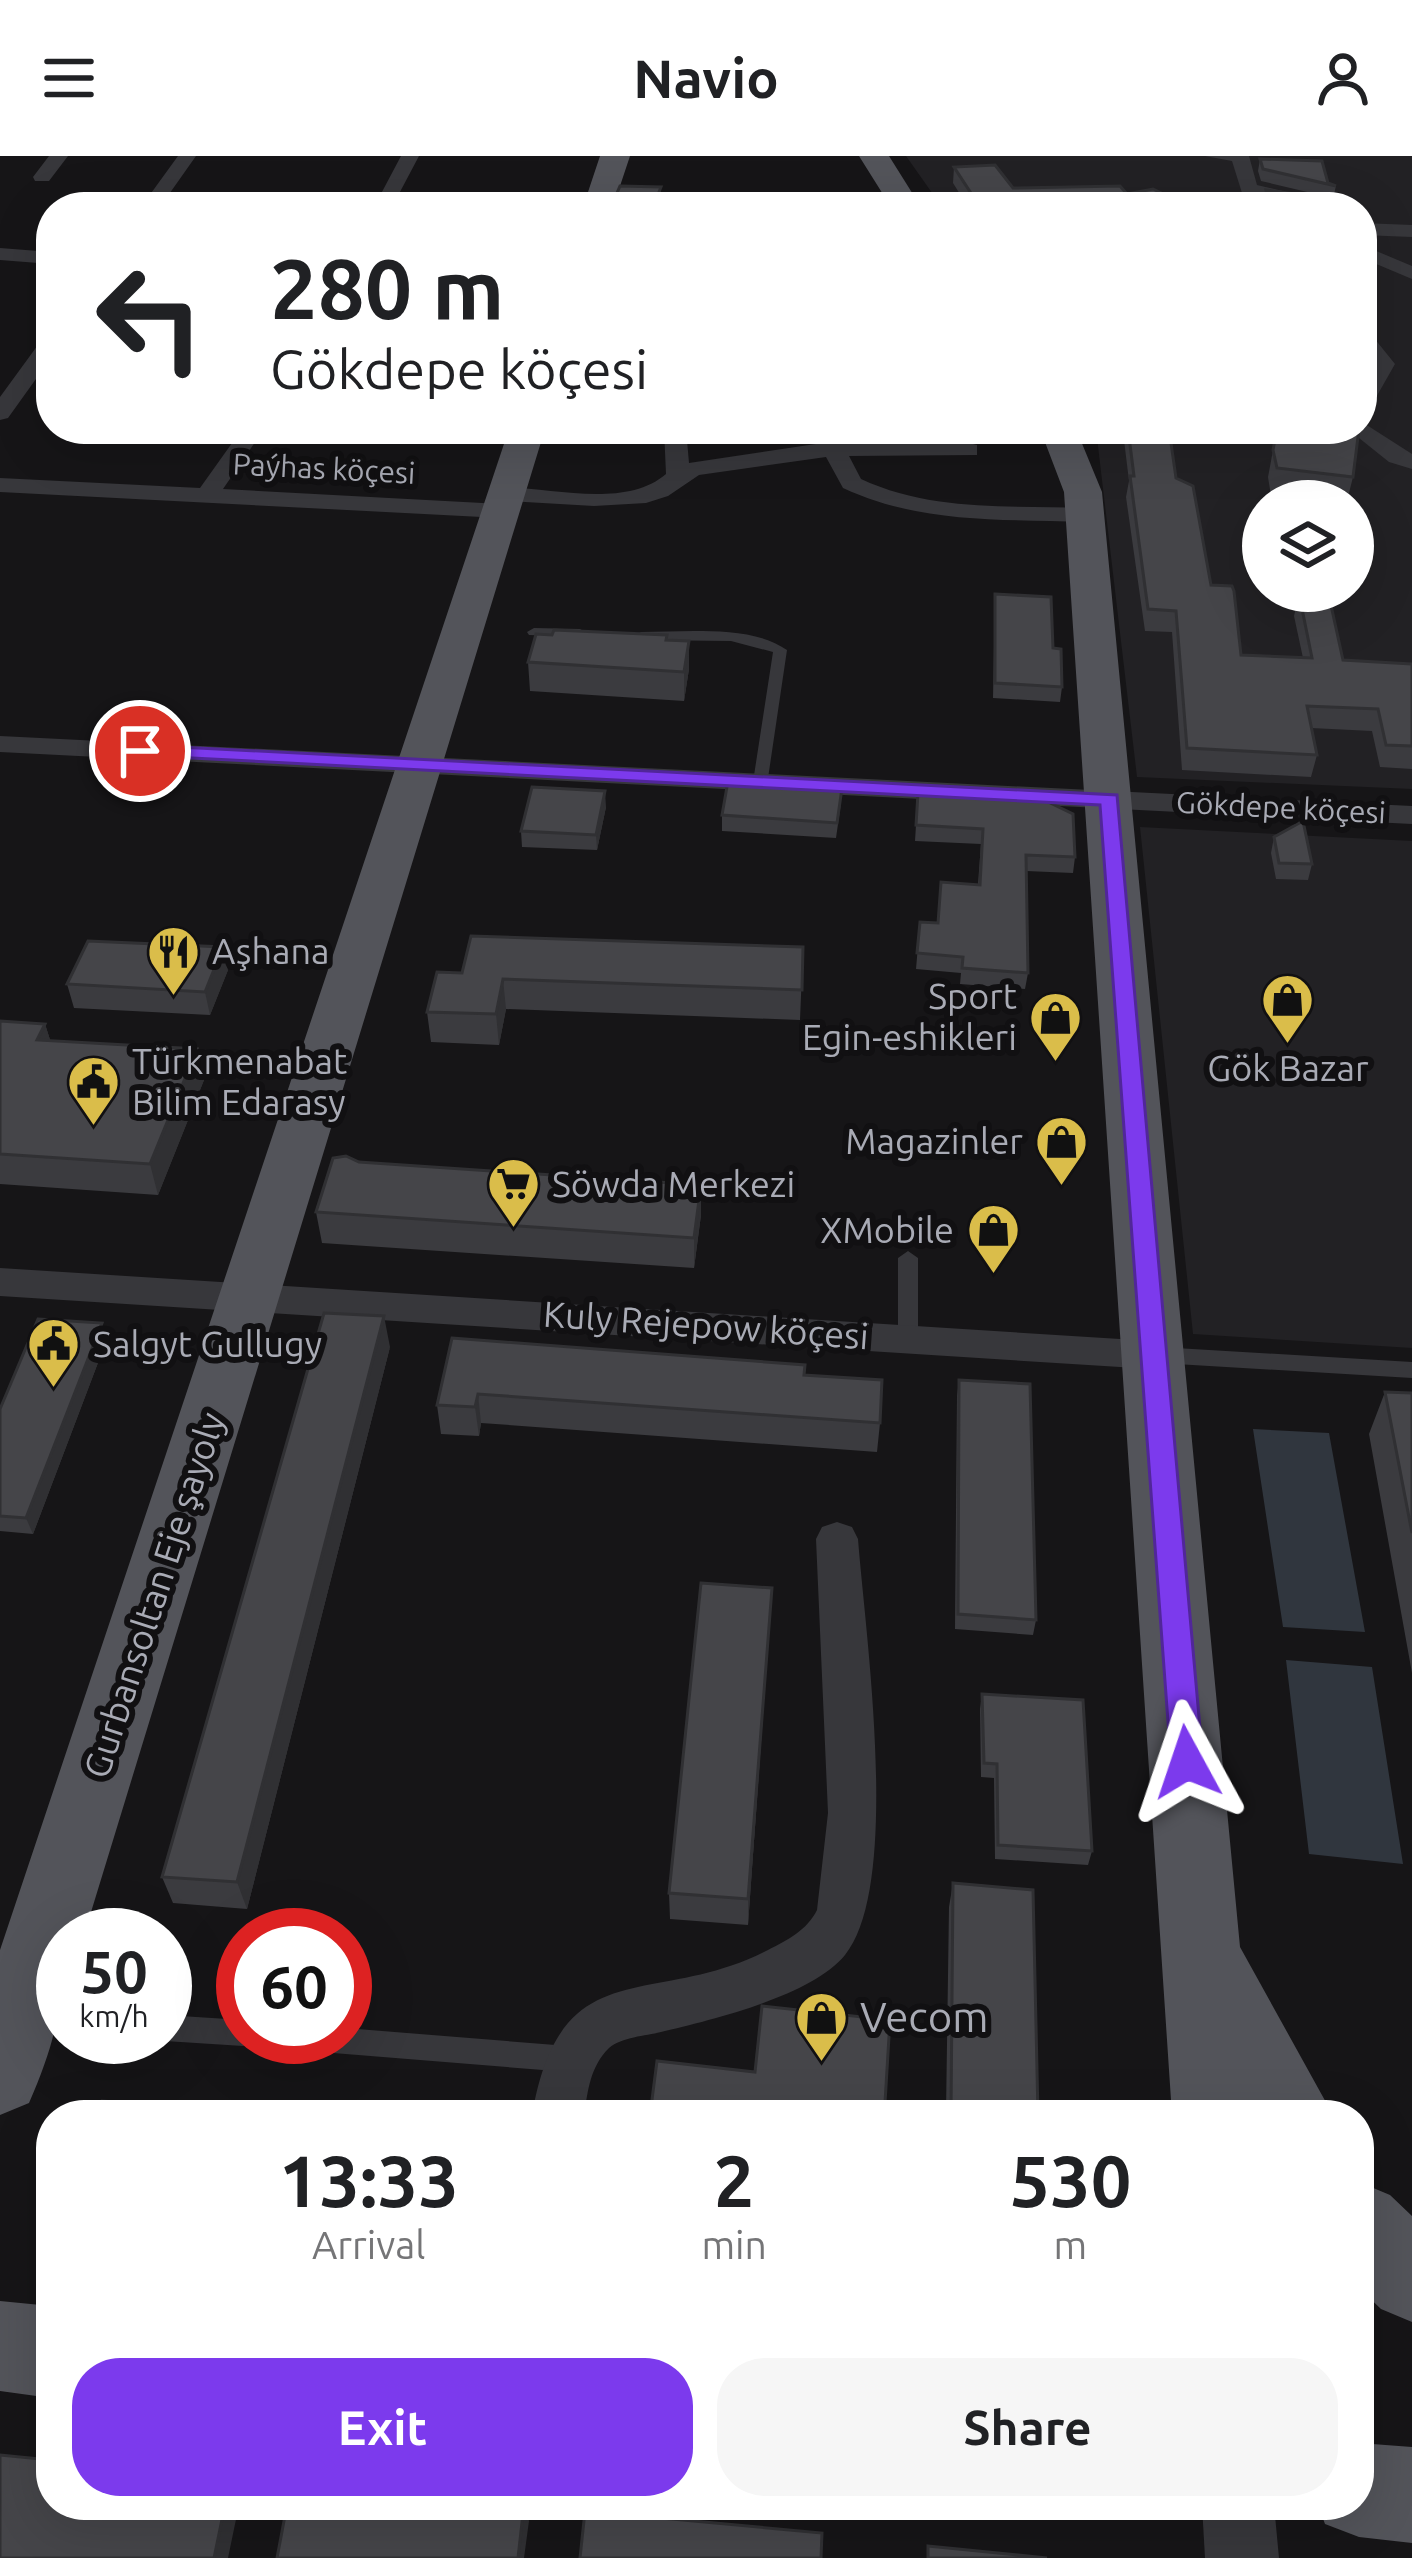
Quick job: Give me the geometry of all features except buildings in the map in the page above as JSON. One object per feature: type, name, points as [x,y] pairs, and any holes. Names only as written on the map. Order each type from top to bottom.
[{"type":"main road","points":[[603,192],[615,156]]},
{"type":"main road","points":[[874,156],[897,192]]},
{"type":"main road","name":"Gurbansoltan Eje şayoly","points":[[0,2074],[29,2019],[250,1294],[522,444]]},
{"type":"main road","points":[[1065,444],[1077,470],[1085,515],[1213,2100]]},
{"type":"main road","points":[[1203,1944],[1225,2002],[1282,2100]]},
{"type":"main road","points":[[1374,2241],[1412,2278]]},
{"type":"main road","points":[[0,2347],[36,2351]]},
{"type":"main road","points":[[1374,2491],[1412,2495]]},
{"type":"street","points":[[42,177],[59,156]]},
{"type":"street","points":[[161,192],[187,156]]},
{"type":"street","points":[[390,192],[410,156]]},
{"type":"street","points":[[1214,156],[1240,156],[1249,189],[1264,192]]},
{"type":"street","points":[[1377,230],[1412,231]]},
{"type":"street","points":[[0,254],[36,257]]},
{"type":"street","points":[[1377,258],[1412,273]]},
{"type":"street","points":[[0,413],[8,389],[36,359]]},
{"type":"street","points":[[1377,441],[1412,462]]},
{"type":"street","points":[[207,496],[243,444]]},
{"type":"street","points":[[676,444],[678,474]]},
{"type":"street","name":"Paýhas köçesi","points":[[0,485],[207,496],[504,502],[646,496],[666,489],[678,474],[836,451],[969,450]]},
{"type":"street","points":[[836,451],[851,483],[914,507],[957,513],[1085,515]]},
{"type":"street","name":"Gökdepe köçesi","points":[[0,744],[1412,815]]},
{"type":"street","name":"Kuly Rejepow köçesi","points":[[0,1282],[250,1294],[1152,1355]]},
{"type":"street","points":[[561,2100],[568,2059],[582,2036],[604,2021],[773,1973],[830,1938],[846,1903],[852,1817],[837,1539]]},
{"type":"street","points":[[1239,2520],[1242,2558]]},
{"type":"lane","points":[[534,632],[599,634]]},
{"type":"lane","points":[[621,635],[730,639],[780,650],[761,782]]},
{"type":"lane","points":[[908,1258],[908,1339]]},
{"type":"lane","name":"Kuly Rejepow köçesi","points":[[1152,1355],[1412,1370]]},
{"type":"lane","points":[[372,2043],[568,2059]]},
{"type":"shaded area","points":[[906,156],[1412,156],[1412,789],[1137,777],[1098,444],[1377,444],[1377,192],[931,192]]},
{"type":"shaded area","name":"Gök Bazar","points":[[1140,827],[1412,841],[1412,1348],[1193,1334]]},
{"type":"shaded area","points":[[1253,1429],[1329,1433],[1365,1632],[1283,1627]]},
{"type":"shaded area","points":[[1286,1660],[1372,1667],[1403,1864],[1309,1854]]},
{"type":"place","name":"Aşhana","points":[[173,997]]},
{"type":"place","name":"Gök Bazar","points":[[1288,1046]]},
{"type":"place","name":"Sport Egin-eshikleri","points":[[1056,1063]]},
{"type":"place","name":"Türkmenabat Bilim Edarasy","points":[[93,1128]]},
{"type":"place","name":"Magazinler","points":[[1062,1187]]},
{"type":"place","name":"Söwda Merkezi","points":[[513,1230]]},
{"type":"place","name":"XMobile","points":[[993,1276]]},
{"type":"place","name":"Salgyt Gullugy","points":[[54,1390]]},
{"type":"place","name":"Vecom","points":[[821,2063]]},
{"type":"route","points":[[140,751],[1110,800],[1187,1762]]}]
